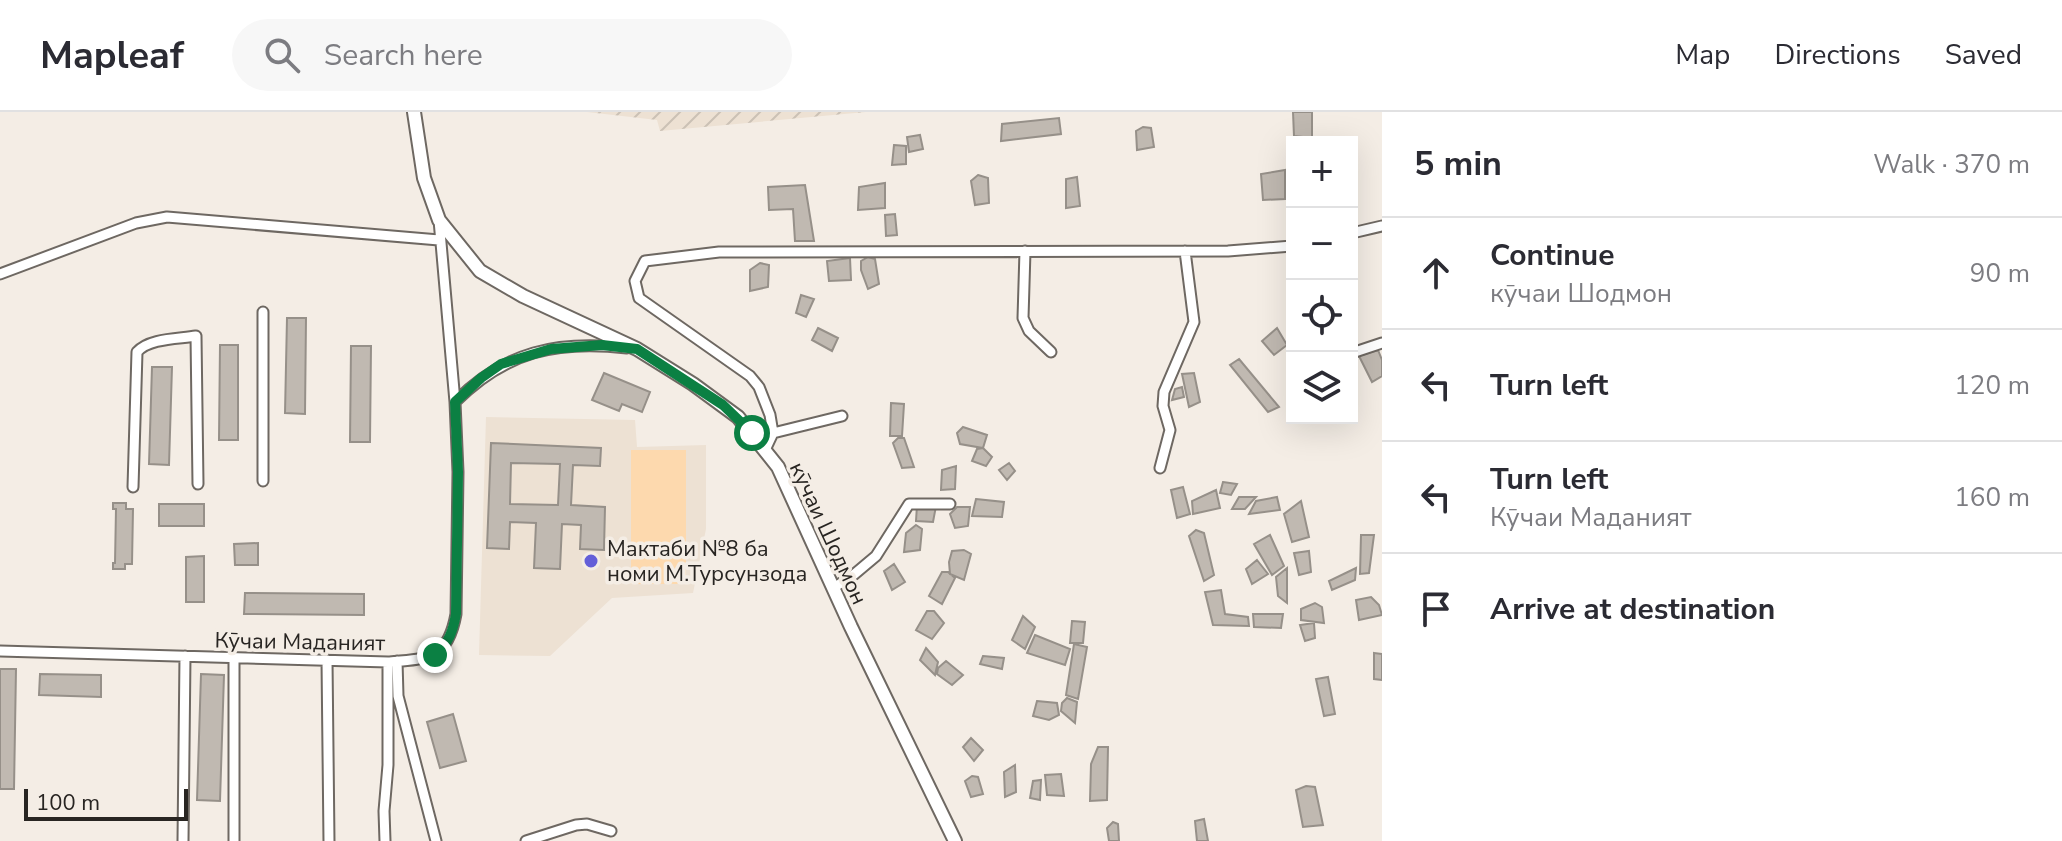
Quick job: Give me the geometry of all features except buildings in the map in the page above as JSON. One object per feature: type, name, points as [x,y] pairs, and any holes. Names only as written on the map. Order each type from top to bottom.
[{"type":"main road","name":"кӯчаи Шодмон","points":[[414,112],[424,178],[439,220],[480,271],[637,349],[723,405],[778,467],[955,841]]},
{"type":"street","points":[[0,274],[136,223],[167,217],[439,240]]},
{"type":"street","name":"Кӯчаи Маданият","points":[[0,651],[393,661],[435,655],[445,646],[453,631],[456,614],[458,472],[439,220]]},
{"type":"street","points":[[1358,232],[1382,226]]},
{"type":"street","points":[[765,450],[773,433],[765,402],[750,376],[639,298],[635,281],[645,261],[719,252],[1228,251],[1286,246]]},
{"type":"street","points":[[1025,251],[1023,318],[1029,331],[1051,352]]},
{"type":"street","points":[[1160,468],[1170,435],[1163,406],[1164,392],[1194,322],[1185,251]]},
{"type":"street","points":[[263,312],[263,481]]},
{"type":"street","points":[[133,487],[137,352],[140,347],[152,343],[196,336],[198,484]]},
{"type":"street","points":[[1355,352],[1382,343]]},
{"type":"street","points":[[455,402],[489,372],[529,354],[572,346],[637,349]]},
{"type":"street","points":[[773,433],[842,416]]},
{"type":"street","points":[[833,588],[876,556],[909,504],[950,504]]},
{"type":"street","points":[[183,841],[185,656]]},
{"type":"street","points":[[234,658],[234,841]]},
{"type":"street","points":[[327,660],[329,841]]},
{"type":"street","points":[[385,841],[393,661]]},
{"type":"street","points":[[393,661],[398,696],[436,841]]},
{"type":"street","points":[[526,841],[576,825],[587,824],[611,831]]},
{"type":"shaded area","points":[[587,112],[866,112],[660,131],[657,120]]},
{"type":"shaded area","name":"Мактаби №8 ба номи М.Турсунзода","points":[[486,417],[635,420],[637,447],[706,445],[706,529],[693,593],[612,598],[550,656],[479,655]]},
{"type":"shaded area","points":[[631,450],[686,450],[686,584],[631,584]]},
{"type":"place","name":"Мактаби №8 ба номи М.Турсунзода","points":[[591,561]]},
{"type":"route","points":[[435,655],[445,646],[453,631],[456,614],[458,472],[455,402],[489,372],[501,364],[551,349],[602,345],[637,349],[723,405],[752,433]]}]
